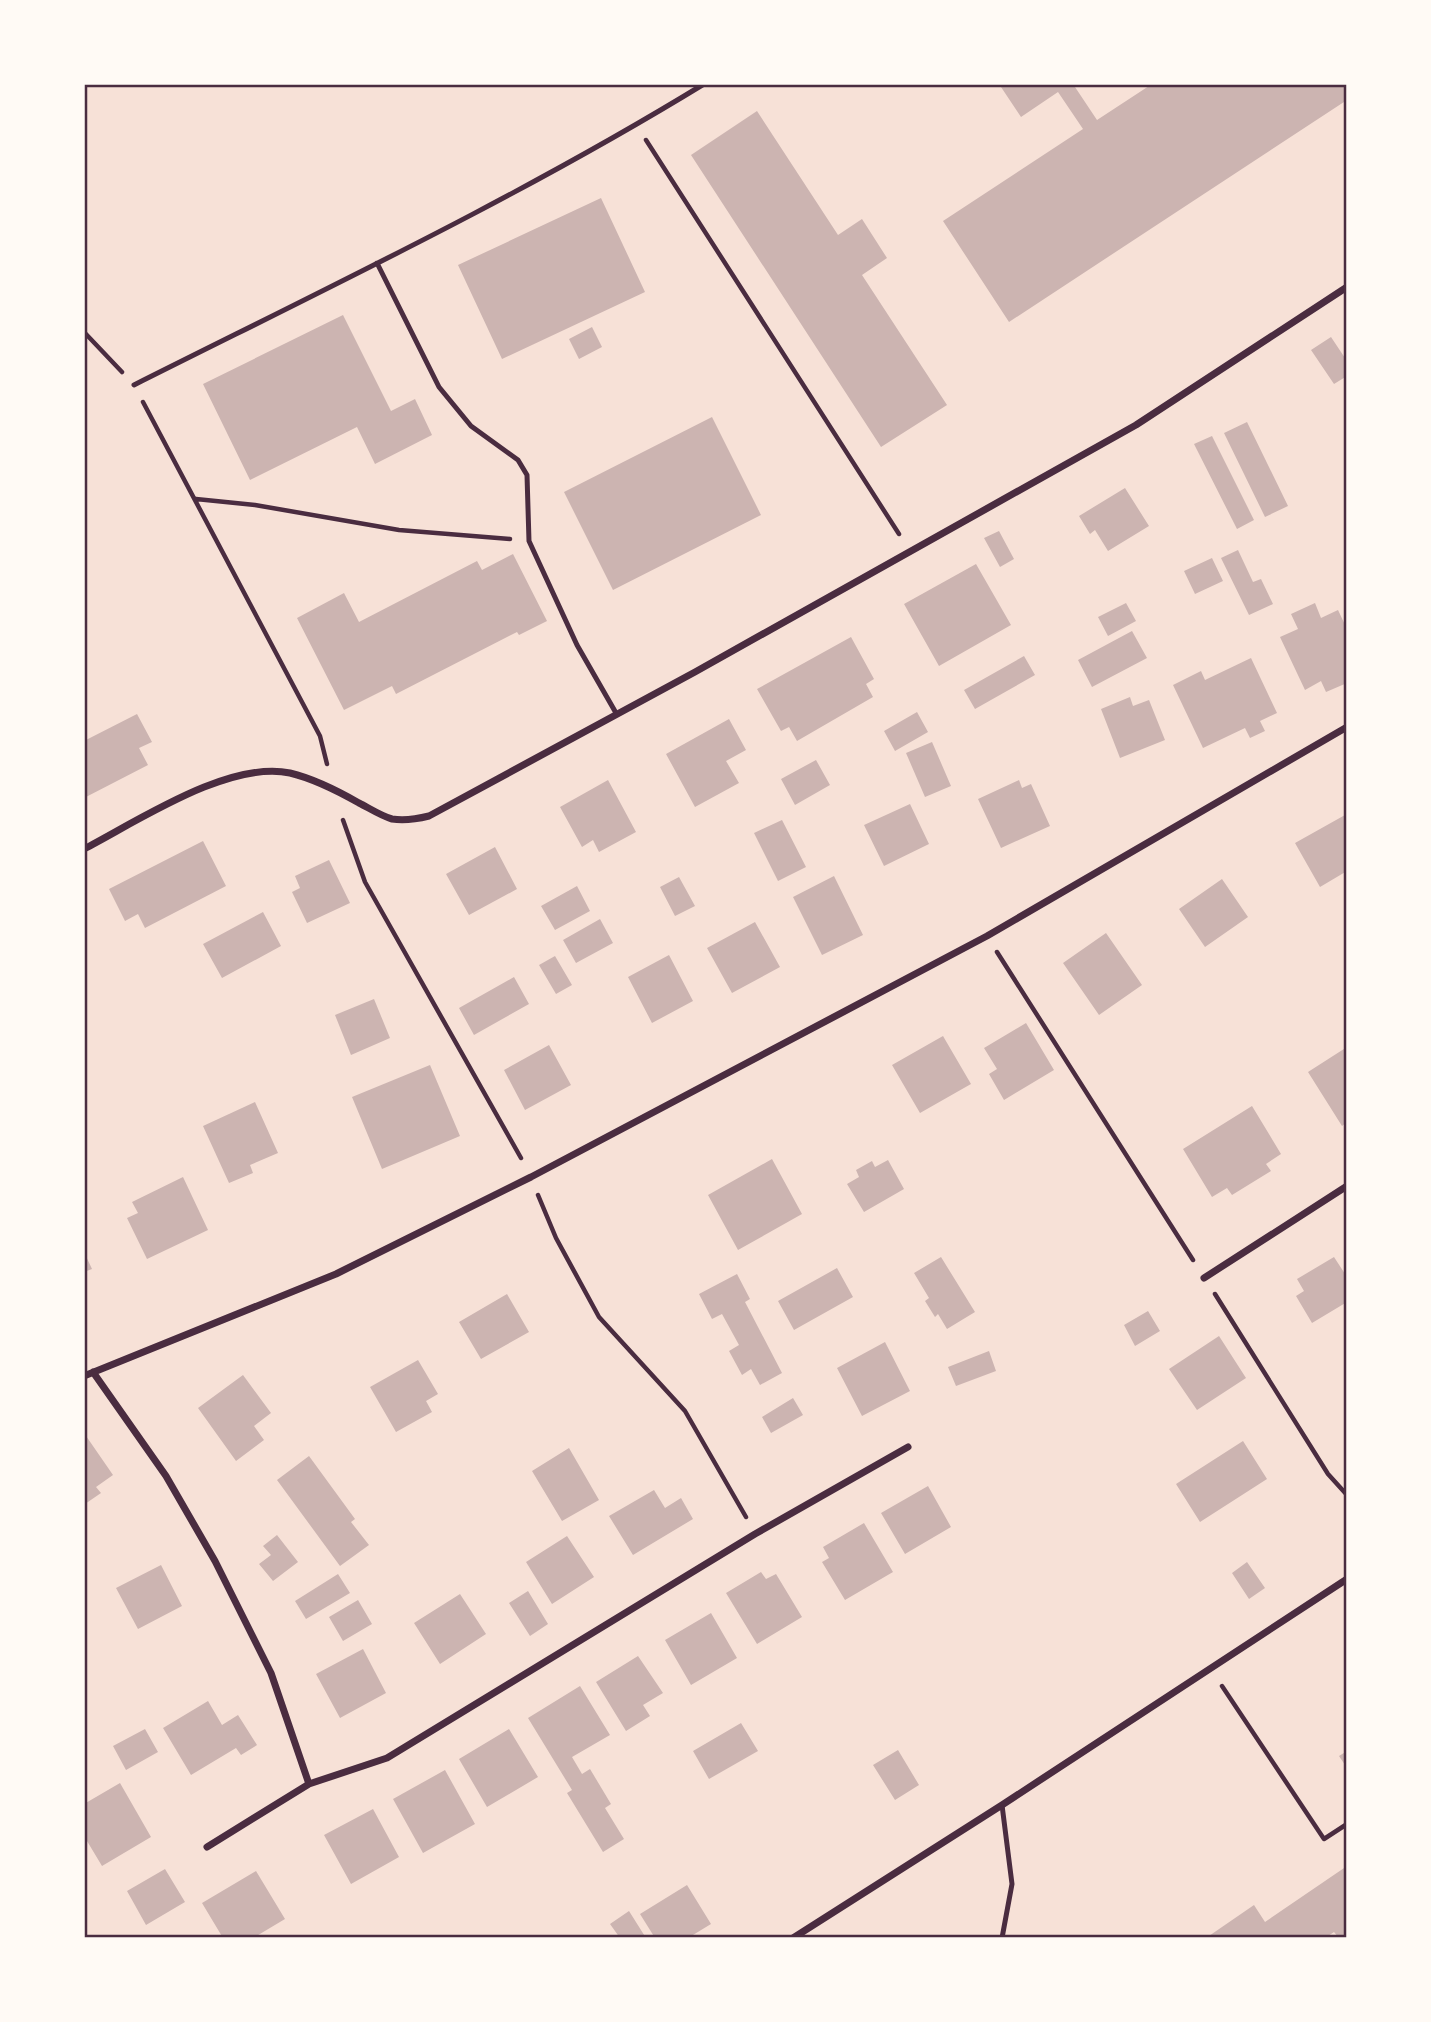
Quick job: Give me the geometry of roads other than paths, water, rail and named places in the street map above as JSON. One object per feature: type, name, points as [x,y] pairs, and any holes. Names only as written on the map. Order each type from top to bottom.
[{"type":"street","points":[[84,849],[211,783],[239,775],[264,772],[291,774],[332,788],[392,819],[411,820],[429,816],[1136,425],[1347,287]]},
{"type":"street","points":[[84,1376],[336,1274],[531,1177],[987,936],[1347,727]]},
{"type":"street","points":[[1204,1278],[1347,1186]]},
{"type":"street","points":[[93,1372],[166,1476],[215,1561],[271,1673],[309,1784]]},
{"type":"street","points":[[208,1847],[309,1784],[387,1758],[755,1534],[908,1447]]},
{"type":"street","points":[[793,1938],[1347,1579]]},
{"type":"lane","points":[[134,385],[377,263],[636,125],[704,84]]},
{"type":"lane","points":[[377,263],[439,387],[471,426],[518,460],[527,475],[528,541],[577,645],[616,713]]},
{"type":"lane","points":[[1002,1805],[1012,1884],[1002,1938]]}]
